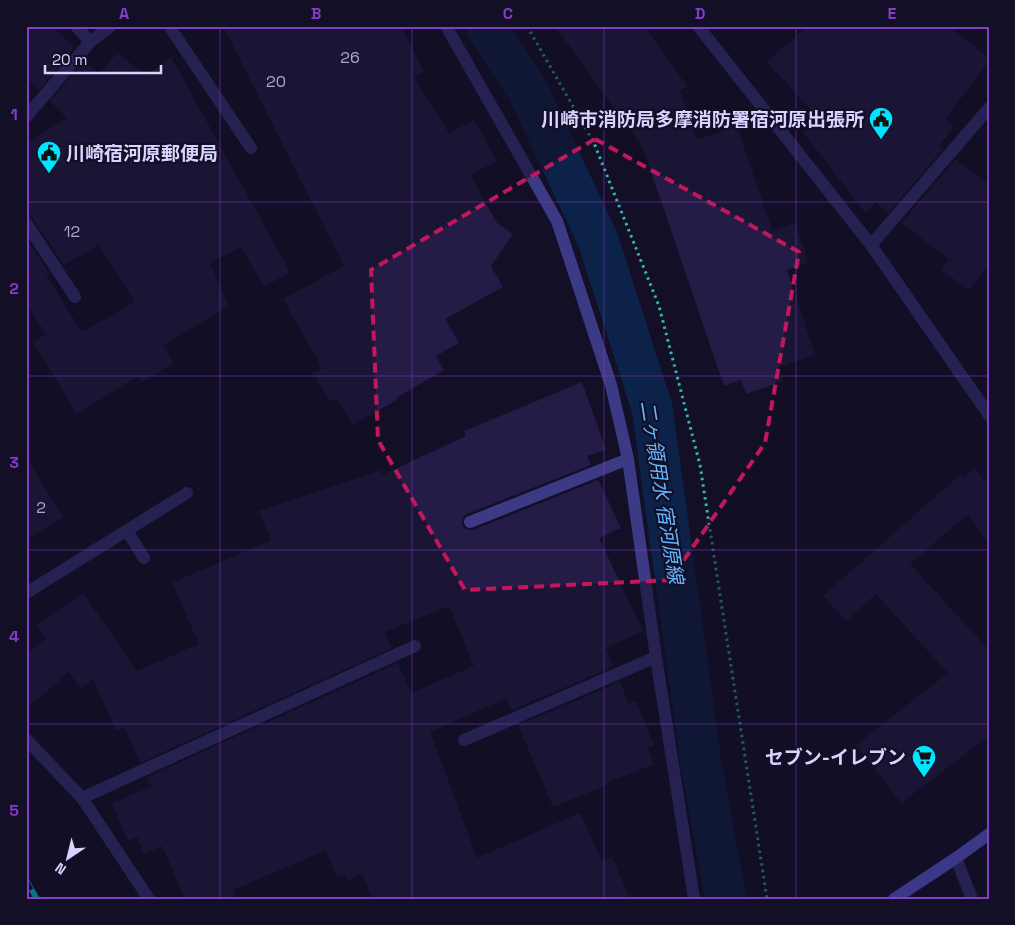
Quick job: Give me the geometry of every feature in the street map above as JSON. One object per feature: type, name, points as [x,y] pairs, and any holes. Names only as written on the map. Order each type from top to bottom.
[{"type":"street","points":[[76,26],[90,42]]},
{"type":"street","points":[[26,117],[90,42],[111,26]]},
{"type":"street","points":[[169,26],[251,148]]},
{"type":"street","points":[[446,26],[557,221],[611,385],[628,459],[656,657],[694,899]]},
{"type":"street","points":[[698,26],[871,245],[989,415]]},
{"type":"street","points":[[871,245],[989,108]]},
{"type":"street","points":[[26,223],[75,297]]},
{"type":"street","points":[[470,522],[628,459]]},
{"type":"street","points":[[26,593],[187,493]]},
{"type":"street","points":[[127,530],[144,558]]},
{"type":"street","points":[[82,798],[415,646]]},
{"type":"street","points":[[464,740],[656,657]]},
{"type":"street","points":[[26,739],[82,798],[149,899]]},
{"type":"street","points":[[894,899],[989,834]]},
{"type":"street","points":[[956,858],[972,899]]},
{"type":"path","points":[[527,26],[594,143],[659,306],[700,465],[767,899]]},
{"type":"highlighted area","points":[[595,139],[799,252],[765,443],[670,580],[465,590],[378,440],[371,270]]},
{"type":"building","points":[[26,26],[52,26],[74,48],[39,90],[26,77]]},
{"type":"building","points":[[223,26],[401,26],[424,72],[414,77],[449,133],[474,120],[497,161],[470,175],[497,223],[513,234],[491,266],[503,287],[445,319],[459,343],[436,356],[444,370],[353,425],[337,398],[330,402],[313,373],[322,368],[283,299],[344,266]]},
{"type":"building","points":[[555,26],[644,26],[687,86],[680,91],[697,140],[737,126],[772,230],[795,223],[808,262],[787,270],[815,355],[778,367],[783,381],[746,394],[741,380],[724,386],[643,148]]},
{"type":"building","points":[[807,26],[948,26],[989,58],[989,61],[946,118],[954,127],[939,146],[943,149],[888,213],[875,202],[866,214],[803,132],[819,119],[767,62]]},
{"type":"building","points":[[117,53],[146,75],[171,57],[290,272],[264,287],[241,247],[210,263],[229,306],[163,345],[174,363],[142,382],[138,376],[77,414],[33,342],[46,334],[26,303],[26,238],[50,274],[46,275],[82,332],[135,302],[98,245],[64,265],[33,219],[26,215],[26,143],[67,118],[50,101],[85,60],[99,74]]},
{"type":"building","points":[[956,159],[989,185],[989,264],[969,290],[941,270],[949,259],[901,223]]},
{"type":"building","points":[[582,382],[606,450],[587,456],[591,465],[467,514],[463,517],[462,525],[465,529],[473,530],[598,480],[621,528],[599,538],[643,631],[606,648],[613,667],[512,710],[507,698],[430,732],[477,858],[580,813],[602,861],[612,857],[630,899],[372,899],[363,874],[348,880],[346,875],[337,878],[326,850],[233,890],[237,899],[185,899],[162,846],[144,854],[137,837],[128,841],[112,803],[151,787],[147,777],[398,663],[411,693],[474,666],[449,606],[385,632],[392,648],[140,763],[124,727],[116,731],[93,679],[80,688],[69,672],[26,709],[26,655],[46,638],[37,625],[83,593],[137,671],[199,644],[172,583],[271,540],[259,511],[381,470],[382,475],[466,436],[464,431]]},
{"type":"building","points":[[26,457],[63,517],[26,540]]},
{"type":"building","points":[[974,468],[989,485],[989,544],[968,514],[910,564],[989,650],[989,736],[901,803],[856,745],[948,673],[876,594],[846,621],[823,596],[961,474],[964,477]]},
{"type":"building","points":[[620,682],[629,704],[636,701],[654,746],[648,748],[654,764],[553,807],[518,725]]},
{"type":"waterway","name":"二ヶ領用水 宿河原線","points":[[486,26],[528,91],[598,240],[652,408],[701,763],[726,899]]},
{"type":"railway","points":[[26,880],[37,899]]},
{"type":"place","name":"川崎市消防局多摩消防署宿河原出張所","points":[[881,140]]},
{"type":"place","name":"川崎宿河原郵便局","points":[[49,174]]},
{"type":"place","name":"セブン-イレブン","points":[[924,778]]}]
